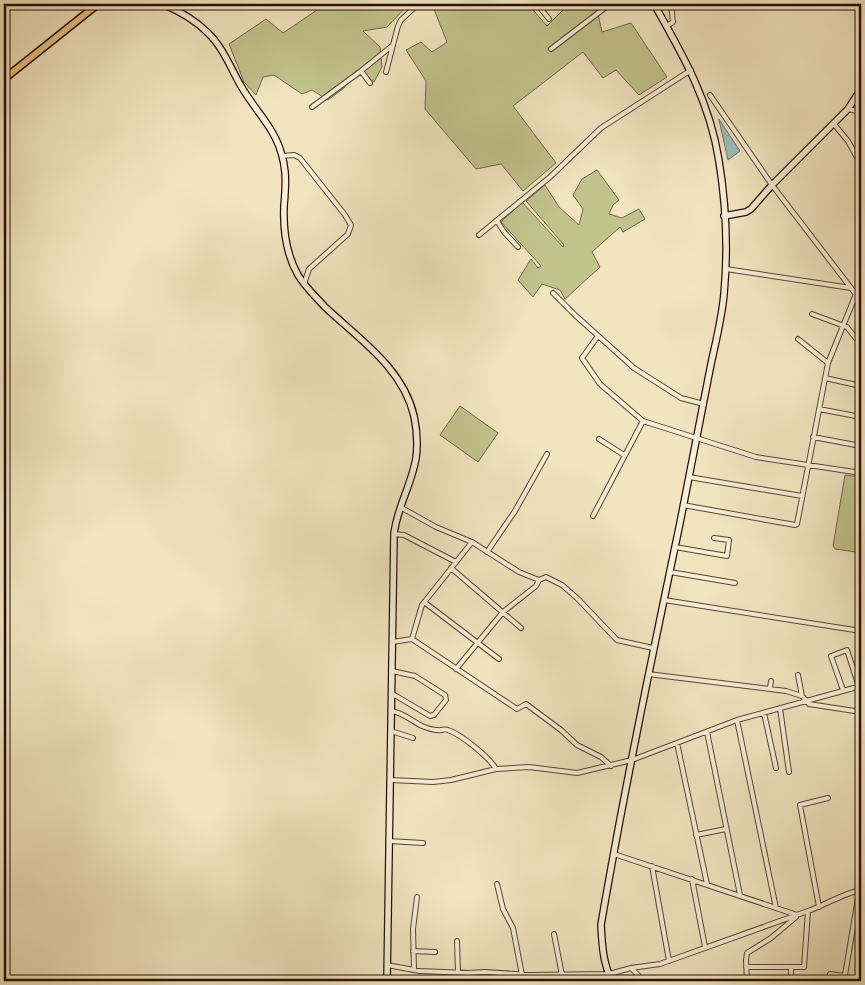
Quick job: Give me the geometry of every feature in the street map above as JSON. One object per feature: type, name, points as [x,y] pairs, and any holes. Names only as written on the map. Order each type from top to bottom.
[{"type":"main road","points":[[4,79],[96,4]]},
{"type":"street","points":[[163,4],[190,18],[215,40],[247,96],[271,128],[282,156],[285,172],[284,222],[286,240],[295,268],[304,284],[322,304],[386,364],[400,382],[414,416],[417,443],[416,459],[400,506],[394,534],[387,981]]},
{"type":"street","points":[[386,72],[401,20],[415,5],[422,4]]},
{"type":"street","points":[[537,4],[549,19]]},
{"type":"street","points":[[551,49],[610,4]]},
{"type":"street","points":[[612,981],[608,974],[602,950],[600,925],[653,648],[704,404],[724,297],[726,269],[724,216],[719,162],[714,135],[705,102],[691,70],[654,4]]},
{"type":"street","points":[[667,26],[673,22],[671,4]]},
{"type":"street","points":[[312,107],[361,72],[393,45]]},
{"type":"street","points":[[479,235],[550,176],[601,128],[691,70]]},
{"type":"street","points":[[361,72],[370,83]]},
{"type":"street","points":[[724,216],[746,212],[751,209],[848,109],[861,89]]},
{"type":"street","points":[[710,95],[772,186],[861,301]]},
{"type":"street","points":[[848,109],[861,112]]},
{"type":"street","points":[[833,124],[848,141],[861,165]]},
{"type":"street","points":[[282,156],[294,155],[300,158],[351,225],[348,234],[309,268],[304,284]]},
{"type":"street","points":[[497,221],[518,247]]},
{"type":"street","points":[[726,269],[851,288]]},
{"type":"street","points":[[683,505],[798,524],[828,363],[856,294],[861,290]]},
{"type":"street","points":[[553,293],[634,368],[681,398],[704,404]]},
{"type":"street","points":[[812,314],[844,325],[861,345]]},
{"type":"street","points":[[598,336],[582,358],[600,384],[643,421],[756,457],[861,474]]},
{"type":"street","points":[[798,339],[828,363]]},
{"type":"street","points":[[825,378],[861,386]]},
{"type":"street","points":[[819,409],[861,417]]},
{"type":"street","points":[[594,516],[643,421]]},
{"type":"street","points":[[813,437],[861,446]]},
{"type":"street","points":[[599,439],[624,456]]},
{"type":"street","points":[[488,552],[547,454]]},
{"type":"street","points":[[689,476],[802,496]]},
{"type":"street","points":[[400,506],[436,527],[472,542],[519,572],[539,580]]},
{"type":"street","points":[[394,534],[404,534],[456,562]]},
{"type":"street","points":[[675,546],[727,556],[729,540],[714,538]]},
{"type":"street","points":[[412,639],[424,602],[472,542]]},
{"type":"street","points":[[451,568],[521,628]]},
{"type":"street","points":[[670,572],[735,583]]},
{"type":"street","points":[[456,669],[503,612],[536,586],[539,580],[546,577],[562,585],[617,640],[653,648]]},
{"type":"street","points":[[664,600],[861,631]]},
{"type":"street","points":[[424,602],[499,659]]},
{"type":"street","points":[[392,642],[412,639],[517,709],[526,704],[561,730],[577,745],[601,757],[611,766]]},
{"type":"street","points":[[391,780],[433,782],[451,780],[496,769],[529,767],[577,773],[611,766],[632,760],[737,720],[860,686],[847,650],[831,656],[843,690]]},
{"type":"street","points":[[392,671],[415,676],[445,695],[446,700],[434,715],[430,716],[392,693]]},
{"type":"street","points":[[648,674],[770,688],[802,696]]},
{"type":"street","points":[[798,675],[802,696],[809,704],[861,712]]},
{"type":"street","points":[[770,688],[771,680]]},
{"type":"street","points":[[780,708],[789,772]]},
{"type":"street","points":[[391,711],[397,711],[411,721],[428,728],[438,731],[445,729],[451,731],[470,744],[493,764],[496,769]]},
{"type":"street","points":[[764,713],[776,768]]},
{"type":"street","points":[[737,720],[776,908]]},
{"type":"street","points":[[391,731],[413,738]]},
{"type":"street","points":[[707,732],[740,896]]},
{"type":"street","points":[[677,743],[707,884]]},
{"type":"street","points":[[819,907],[800,805],[828,798]]},
{"type":"street","points":[[696,835],[726,829]]},
{"type":"street","points":[[390,841],[423,843]]},
{"type":"street","points":[[614,854],[798,915]]},
{"type":"street","points":[[652,866],[669,961]]},
{"type":"street","points":[[692,880],[705,947]]},
{"type":"street","points":[[828,981],[830,974],[845,979],[861,880]]},
{"type":"street","points":[[497,884],[503,909],[513,928],[522,975]]},
{"type":"street","points":[[387,965],[414,970],[458,973],[522,975],[608,974],[631,968],[660,964],[808,912],[860,890]]},
{"type":"street","points":[[414,970],[413,929],[417,897]]},
{"type":"street","points":[[746,967],[804,967],[808,912]]},
{"type":"street","points":[[747,981],[747,952],[771,938],[798,915]]},
{"type":"street","points":[[554,934],[562,975]]},
{"type":"street","points":[[457,941],[458,973]]},
{"type":"street","points":[[413,951],[435,952]]},
{"type":"street","points":[[791,967],[791,981]]},
{"type":"street","points":[[631,968],[644,981]]},
{"type":"street","points":[[468,973],[468,981]]},
{"type":"street","points":[[499,973],[500,981]]},
{"type":"street","points":[[531,975],[531,981]]},
{"type":"green space","points":[[315,4],[409,4],[387,27],[363,31],[380,47],[382,67],[374,82],[361,72],[354,73],[344,88],[328,100],[312,90],[302,94],[274,75],[263,77],[256,95],[244,82],[229,44],[266,19],[283,33],[317,10]]},
{"type":"green space","points":[[432,4],[528,4],[547,26],[569,4],[578,4],[597,10],[602,32],[631,23],[667,77],[639,95],[616,70],[603,78],[583,52],[513,106],[556,163],[523,191],[501,164],[476,169],[425,109],[426,81],[406,50],[421,42],[432,52],[447,42]]},
{"type":"green space","points":[[597,170],[619,200],[613,205],[609,214],[622,218],[639,209],[645,219],[623,232],[620,227],[592,252],[600,267],[565,299],[560,290],[542,284],[533,297],[518,280],[531,259],[538,268],[541,266],[501,222],[522,202],[563,247],[564,245],[526,201],[545,185],[559,207],[579,225],[583,209],[573,195],[582,179]]},
{"type":"green space","points":[[460,406],[498,433],[478,462],[440,435]]},
{"type":"green space","points":[[845,475],[861,477],[861,549],[857,549],[856,552],[835,549],[833,546]]},
{"type":"water","points":[[719,120],[740,151],[728,160]]}]
